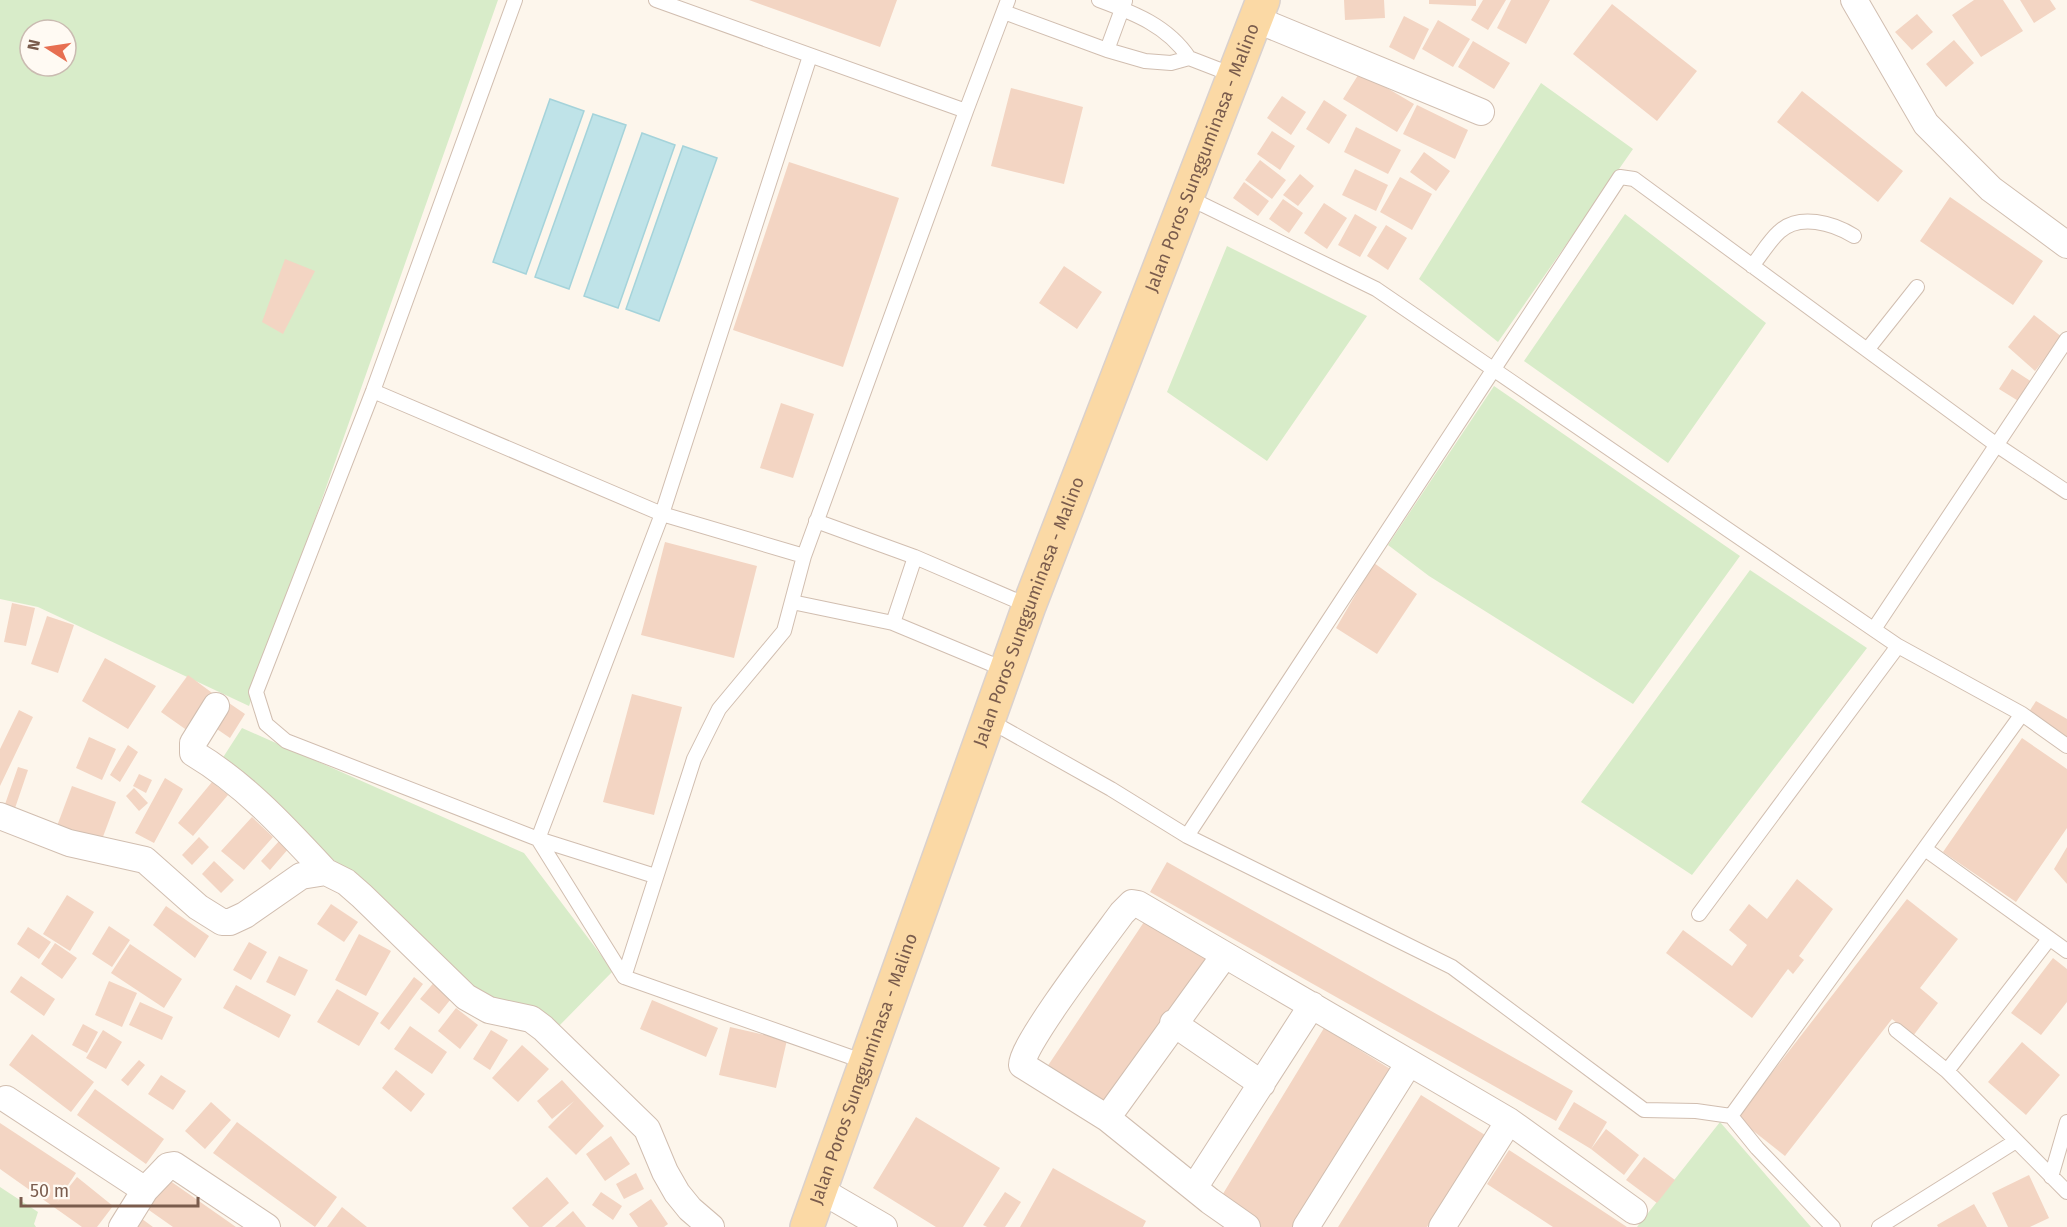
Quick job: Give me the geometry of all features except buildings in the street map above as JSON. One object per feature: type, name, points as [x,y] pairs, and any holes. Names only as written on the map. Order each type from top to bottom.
[{"type":"main road","name":"Jalan Poros Sungguminasa - Malino","points":[[807,1227],[822,1191],[1029,606],[1259,10]]},
{"type":"street","points":[[1854,0],[1926,124],[1991,189],[2067,245]]},
{"type":"street","points":[[1259,10],[1481,111]]},
{"type":"street","points":[[216,706],[192,743],[193,753],[239,784],[271,813],[326,872],[346,882],[362,896],[437,970],[476,1004],[498,1013],[531,1019],[543,1028],[647,1129],[665,1172],[677,1193],[690,1209],[711,1227]]},
{"type":"street","points":[[0,816],[69,843],[145,860],[198,907],[222,922],[230,922],[245,915],[301,876],[326,872]]},
{"type":"street","points":[[1247,1227],[1107,1118],[1025,1068],[1021,1060],[1105,937],[1132,903],[1138,904],[1509,1121],[1634,1211]]},
{"type":"street","points":[[1107,1118],[1173,1023],[1224,956]]},
{"type":"street","points":[[1194,1188],[1312,1005]]},
{"type":"street","points":[[1173,1023],[1262,1084]]},
{"type":"street","points":[[1306,1227],[1409,1063]]},
{"type":"street","points":[[6,1099],[145,1190]]},
{"type":"street","points":[[1442,1227],[1509,1121]]},
{"type":"street","points":[[123,1227],[145,1190],[168,1166],[174,1165],[267,1227]]},
{"type":"street","points":[[822,1191],[884,1227]]},
{"type":"lane","points":[[515,0],[373,391],[256,692],[266,724],[286,741],[538,839],[655,876]]},
{"type":"lane","points":[[656,0],[966,111]]},
{"type":"lane","points":[[1099,0],[1124,4],[1160,27],[1179,42],[1189,58]]},
{"type":"lane","points":[[1107,50],[1124,4]]},
{"type":"lane","points":[[624,977],[694,759],[719,710],[784,631],[816,521],[1006,6],[1107,50],[1145,61],[1171,63],[1189,58],[1233,75]]},
{"type":"lane","points":[[538,839],[662,514],[810,56]]},
{"type":"lane","points":[[1187,836],[1620,177],[1634,179],[1998,446],[2067,492]]},
{"type":"lane","points":[[1187,197],[1376,289],[1494,372],[1898,646],[2022,714],[2067,746]]},
{"type":"lane","points":[[1752,266],[1779,232],[1791,223],[1822,222],[1842,228],[1854,236]]},
{"type":"lane","points":[[1867,350],[1917,287]]},
{"type":"lane","points":[[1874,629],[1998,446],[2067,339]]},
{"type":"lane","points":[[373,391],[662,514],[804,556]]},
{"type":"lane","points":[[816,521],[915,557],[1029,606]]},
{"type":"lane","points":[[893,623],[915,557]]},
{"type":"lane","points":[[792,602],[893,623],[1006,670]]},
{"type":"lane","points":[[1699,914],[1898,646]]},
{"type":"lane","points":[[1731,1116],[2022,714]]},
{"type":"lane","points":[[990,721],[1111,789],[1187,836],[1452,967],[1644,1110],[1696,1111],[1731,1116],[1757,1148],[1833,1227]]},
{"type":"lane","points":[[538,839],[624,977],[866,1062]]},
{"type":"lane","points":[[1925,849],[2067,951]]},
{"type":"lane","points":[[1947,1071],[2049,939]]},
{"type":"lane","points":[[1896,1030],[1947,1071],[2067,1192]]},
{"type":"lane","points":[[2051,1177],[2067,1122]]},
{"type":"lane","points":[[1880,1227],[2016,1141]]},
{"type":"green space","points":[[0,0],[498,0],[249,706],[38,607],[0,599]]},
{"type":"green space","points":[[1541,83],[1633,149],[1498,342],[1419,279]]},
{"type":"green space","points":[[1625,214],[1766,323],[1668,463],[1524,361]]},
{"type":"green space","points":[[1227,246],[1367,316],[1267,461],[1167,392]]},
{"type":"green space","points":[[1494,386],[1740,556],[1633,704],[1429,576],[1388,545]]},
{"type":"green space","points":[[1750,570],[1867,648],[1692,875],[1581,802]]},
{"type":"green space","points":[[242,728],[524,853],[613,971],[559,1026],[471,990],[419,937],[222,759]]},
{"type":"green space","points":[[1720,1122],[1811,1227],[1637,1227]]},
{"type":"green space","points":[[0,1187],[38,1212],[34,1224],[36,1227],[0,1227]]},
{"type":"water","points":[[550,99],[584,111],[526,274],[493,262]]},
{"type":"water","points":[[593,114],[626,125],[569,289],[535,277]]},
{"type":"water","points":[[642,133],[675,145],[618,308],[584,296]]},
{"type":"water","points":[[683,146],[717,158],[659,321],[626,309]]}]
